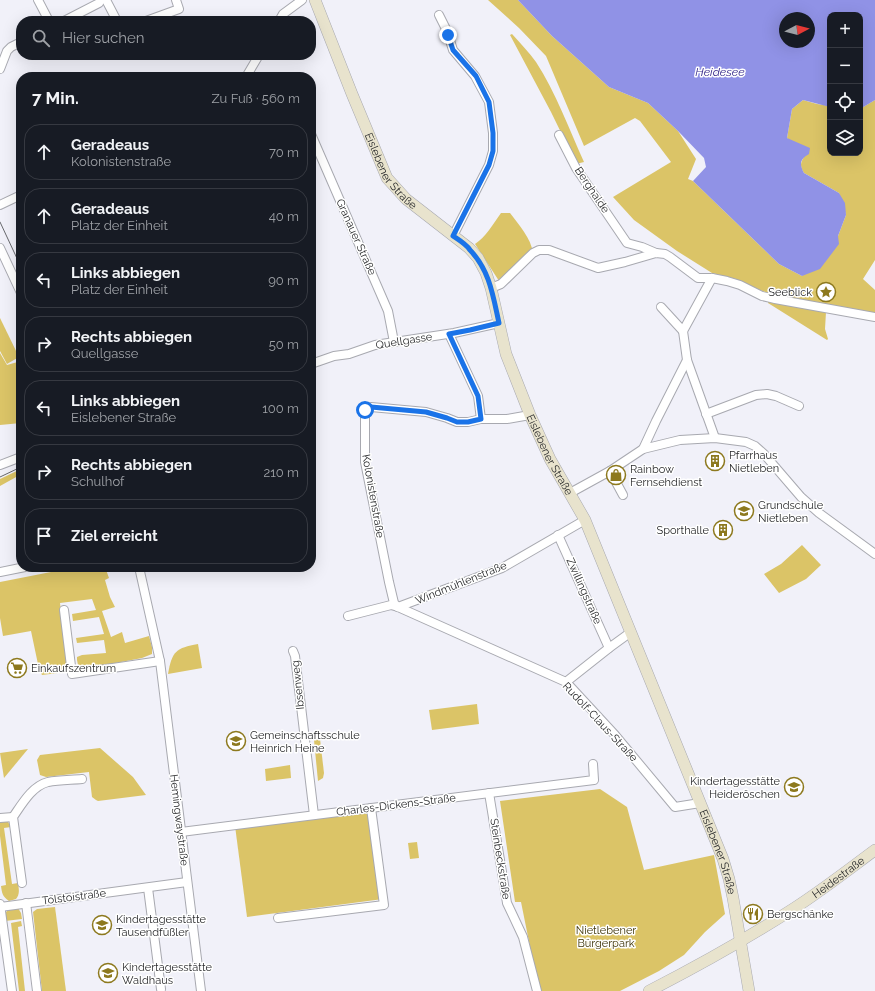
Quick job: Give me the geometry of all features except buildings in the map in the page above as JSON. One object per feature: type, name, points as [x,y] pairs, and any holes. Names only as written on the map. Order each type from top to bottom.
[{"type":"street","points":[[38,0],[46,16]]},
{"type":"street","points":[[74,16],[100,3],[101,0]]},
{"type":"street","points":[[106,0],[114,16]]},
{"type":"street","points":[[160,16],[179,9],[176,0]]},
{"type":"street","points":[[282,16],[302,0]]},
{"type":"street","name":"Eislebener Straße","points":[[315,0],[387,178],[406,198],[469,248],[478,258],[486,273],[492,288],[506,354],[530,415],[550,459],[585,520],[723,860],[729,879],[738,925],[748,991]]},
{"type":"street","points":[[439,15],[447,31],[453,50],[476,76],[489,102],[493,133],[493,151],[489,165],[453,236]]},
{"type":"street","points":[[0,68],[7,51],[16,44]]},
{"type":"street","points":[[249,72],[256,60]]},
{"type":"street","name":"Berghalde","points":[[559,136],[576,168],[638,258]]},
{"type":"street","name":"Granauer Straße","points":[[316,145],[388,311],[394,342]]},
{"type":"street","points":[[0,205],[16,198]]},
{"type":"street","points":[[627,243],[656,253],[665,254],[698,278],[712,278],[727,281],[740,285],[762,296],[875,316]]},
{"type":"street","points":[[0,248],[16,282]]},
{"type":"street","points":[[492,288],[501,284],[533,253],[540,250],[549,250],[598,268],[656,253]]},
{"type":"street","points":[[683,331],[712,278]]},
{"type":"street","points":[[661,307],[683,331],[687,360],[715,438]]},
{"type":"street","name":"Quellgasse","points":[[316,362],[375,345],[452,334],[499,323]]},
{"type":"street","points":[[452,334],[478,396],[481,419],[507,419],[530,415]]},
{"type":"street","points":[[643,449],[687,360]]},
{"type":"street","points":[[706,414],[756,395],[767,394],[776,396],[799,406]]},
{"type":"street","name":"Kolonistenstraße","points":[[398,607],[394,603],[365,462],[365,410],[371,407],[426,412],[457,422],[468,422],[481,419]]},
{"type":"street","points":[[570,493],[610,471],[643,449],[680,440],[715,438],[746,442],[755,446],[764,454],[801,497],[819,513],[875,554]]},
{"type":"street","points":[[0,465],[16,459]]},
{"type":"street","points":[[610,471],[624,495]]},
{"type":"street","name":"Windmühlenstraße","points":[[398,607],[502,568],[585,520]]},
{"type":"street","name":"Zwillingstraße","points":[[558,535],[609,648]]},
{"type":"street","points":[[0,572],[16,569]]},
{"type":"street","name":"Hemingwaystraße","points":[[140,572],[160,661],[201,991]]},
{"type":"street","points":[[348,616],[391,605],[398,607]]},
{"type":"street","name":"Rudolf-Claus-Straße","points":[[398,607],[566,682],[615,735],[675,807],[700,803]]},
{"type":"street","points":[[64,610],[72,674],[160,661]]},
{"type":"street","points":[[566,682],[631,632]]},
{"type":"street","name":"Ibsenweg","points":[[293,651],[295,656],[314,815]]},
{"type":"street","name":"Charles-Dickens-Straße","points":[[181,832],[594,780],[593,764]]},
{"type":"street","points":[[22,883],[14,817],[27,797],[39,786],[47,782],[82,779]]},
{"type":"street","name":"Steinbeckstraße","points":[[489,793],[507,903],[523,937],[537,991]]},
{"type":"street","points":[[278,918],[384,905],[372,808]]},
{"type":"street","points":[[0,818],[14,817]]},
{"type":"street","name":"Heidestraße","points":[[649,991],[696,967],[794,908],[875,850]]},
{"type":"street","name":"Tolstoistraße","points":[[0,907],[187,882]]},
{"type":"street","points":[[148,888],[161,989]]},
{"type":"street","points":[[26,903],[37,991]]},
{"type":"street","points":[[0,904],[12,991]]},
{"type":"green space","points":[[488,0],[518,0],[552,36],[609,87],[648,103],[678,131],[696,159],[688,179],[693,181],[779,264],[802,276],[838,236],[846,215],[839,193],[804,173],[801,165],[804,157],[787,138],[792,109],[803,100],[827,106],[827,156],[863,156],[863,107],[875,100],[875,260],[863,279],[875,290],[875,314],[778,297],[736,279],[712,273],[677,251],[634,220],[613,197],[671,162],[640,121],[635,118],[584,146],[546,56],[519,28]]},
{"type":"green space","points":[[512,34],[533,58],[543,74],[556,99],[584,162],[577,163],[573,157],[510,35]]},
{"type":"green space","points":[[501,213],[510,213],[530,242],[533,253],[501,284],[475,244],[486,234]]},
{"type":"green space","points":[[768,301],[826,312],[825,329],[828,339],[827,340],[768,303]]},
{"type":"green space","points":[[0,318],[16,351],[16,359],[7,364],[0,351]]},
{"type":"green space","points":[[0,353],[7,365],[16,362],[16,423],[0,425]]},
{"type":"green space","points":[[16,471],[16,477],[0,486],[0,479]]},
{"type":"green space","points":[[802,545],[821,565],[806,579],[779,593],[764,574],[781,564]]},
{"type":"green space","points":[[51,572],[107,572],[109,578],[105,580],[110,597],[115,607],[102,611],[111,637],[122,632],[125,643],[149,636],[152,654],[142,658],[79,670],[77,657],[82,655],[106,653],[104,640],[77,643],[76,638],[104,634],[99,617],[73,621],[72,614],[96,610],[92,599],[60,603],[68,670],[66,672],[42,675],[39,669],[31,631],[3,636],[0,618],[0,582]]},
{"type":"green space","points":[[198,644],[202,668],[168,674],[171,660],[176,652],[185,647]]},
{"type":"green space","points":[[477,704],[479,724],[432,730],[429,710]]},
{"type":"green space","points":[[320,739],[324,773],[323,778],[318,781],[314,740]]},
{"type":"green space","points":[[100,748],[133,777],[146,795],[98,801],[92,797],[89,772],[46,777],[40,775],[37,760],[40,755]]},
{"type":"green space","points":[[28,749],[4,778],[0,753]]},
{"type":"green space","points":[[290,765],[291,778],[266,781],[265,769]]},
{"type":"green space","name":"Nietlebener Bürgerpark","points":[[600,789],[627,807],[644,870],[714,855],[725,914],[705,932],[684,955],[659,971],[620,991],[539,991],[521,902],[515,902],[500,801]]},
{"type":"green space","points":[[371,808],[383,899],[247,917],[235,826]]},
{"type":"green space","points":[[0,822],[8,822],[11,827],[4,828],[12,884],[18,883],[19,890],[16,899],[9,901],[5,898],[1,886],[6,885],[0,836]]},
{"type":"green space","points":[[417,842],[419,858],[410,859],[408,843]]},
{"type":"green space","points":[[55,907],[66,991],[42,991],[33,912],[37,909]]},
{"type":"green space","points":[[18,908],[22,919],[5,921],[5,914],[7,911]]},
{"type":"green space","points":[[21,921],[22,926],[18,927],[25,991],[19,991],[11,923]]},
{"type":"water","name":"Heidesee","points":[[518,0],[875,0],[875,100],[863,107],[863,12],[827,12],[827,106],[803,100],[792,109],[787,138],[810,148],[809,154],[801,162],[801,167],[804,173],[839,193],[845,203],[846,215],[838,236],[839,244],[820,269],[802,276],[779,264],[693,181],[706,167],[704,158],[678,131],[648,103],[609,87],[552,36]]},
{"type":"tram line","points":[[0,222],[16,256]]},
{"type":"tram line","points":[[0,477],[16,469]]},
{"type":"place","name":"Seeblick","points":[[826,292]]},
{"type":"place","name":"Pfarrhaus Nietleben","points":[[715,461]]},
{"type":"place","name":"Rainbow Fernsehdienst","points":[[616,475]]},
{"type":"place","name":"Grundschule Nietleben","points":[[744,511]]},
{"type":"place","name":"Sporthalle","points":[[723,530]]},
{"type":"place","name":"Einkaufszentrum","points":[[17,668]]},
{"type":"place","name":"Gemeinschaftsschule Heinrich Heine","points":[[236,741]]},
{"type":"place","name":"Kindertagesstätte Heideröschen","points":[[794,787]]},
{"type":"place","name":"Bergschänke","points":[[753,914]]},
{"type":"place","name":"Kindertagesstätte Tausendfüßler","points":[[102,925]]},
{"type":"place","name":"Kindertagesstätte Waldhaus","points":[[108,973]]},
{"type":"route","points":[[365,410],[371,407],[426,412],[457,422],[468,422],[481,419],[478,396],[449,334],[499,323],[492,288],[486,273],[478,258],[469,248],[453,236],[489,165],[493,151],[493,133],[489,102],[476,76],[453,50],[448,35]]}]
